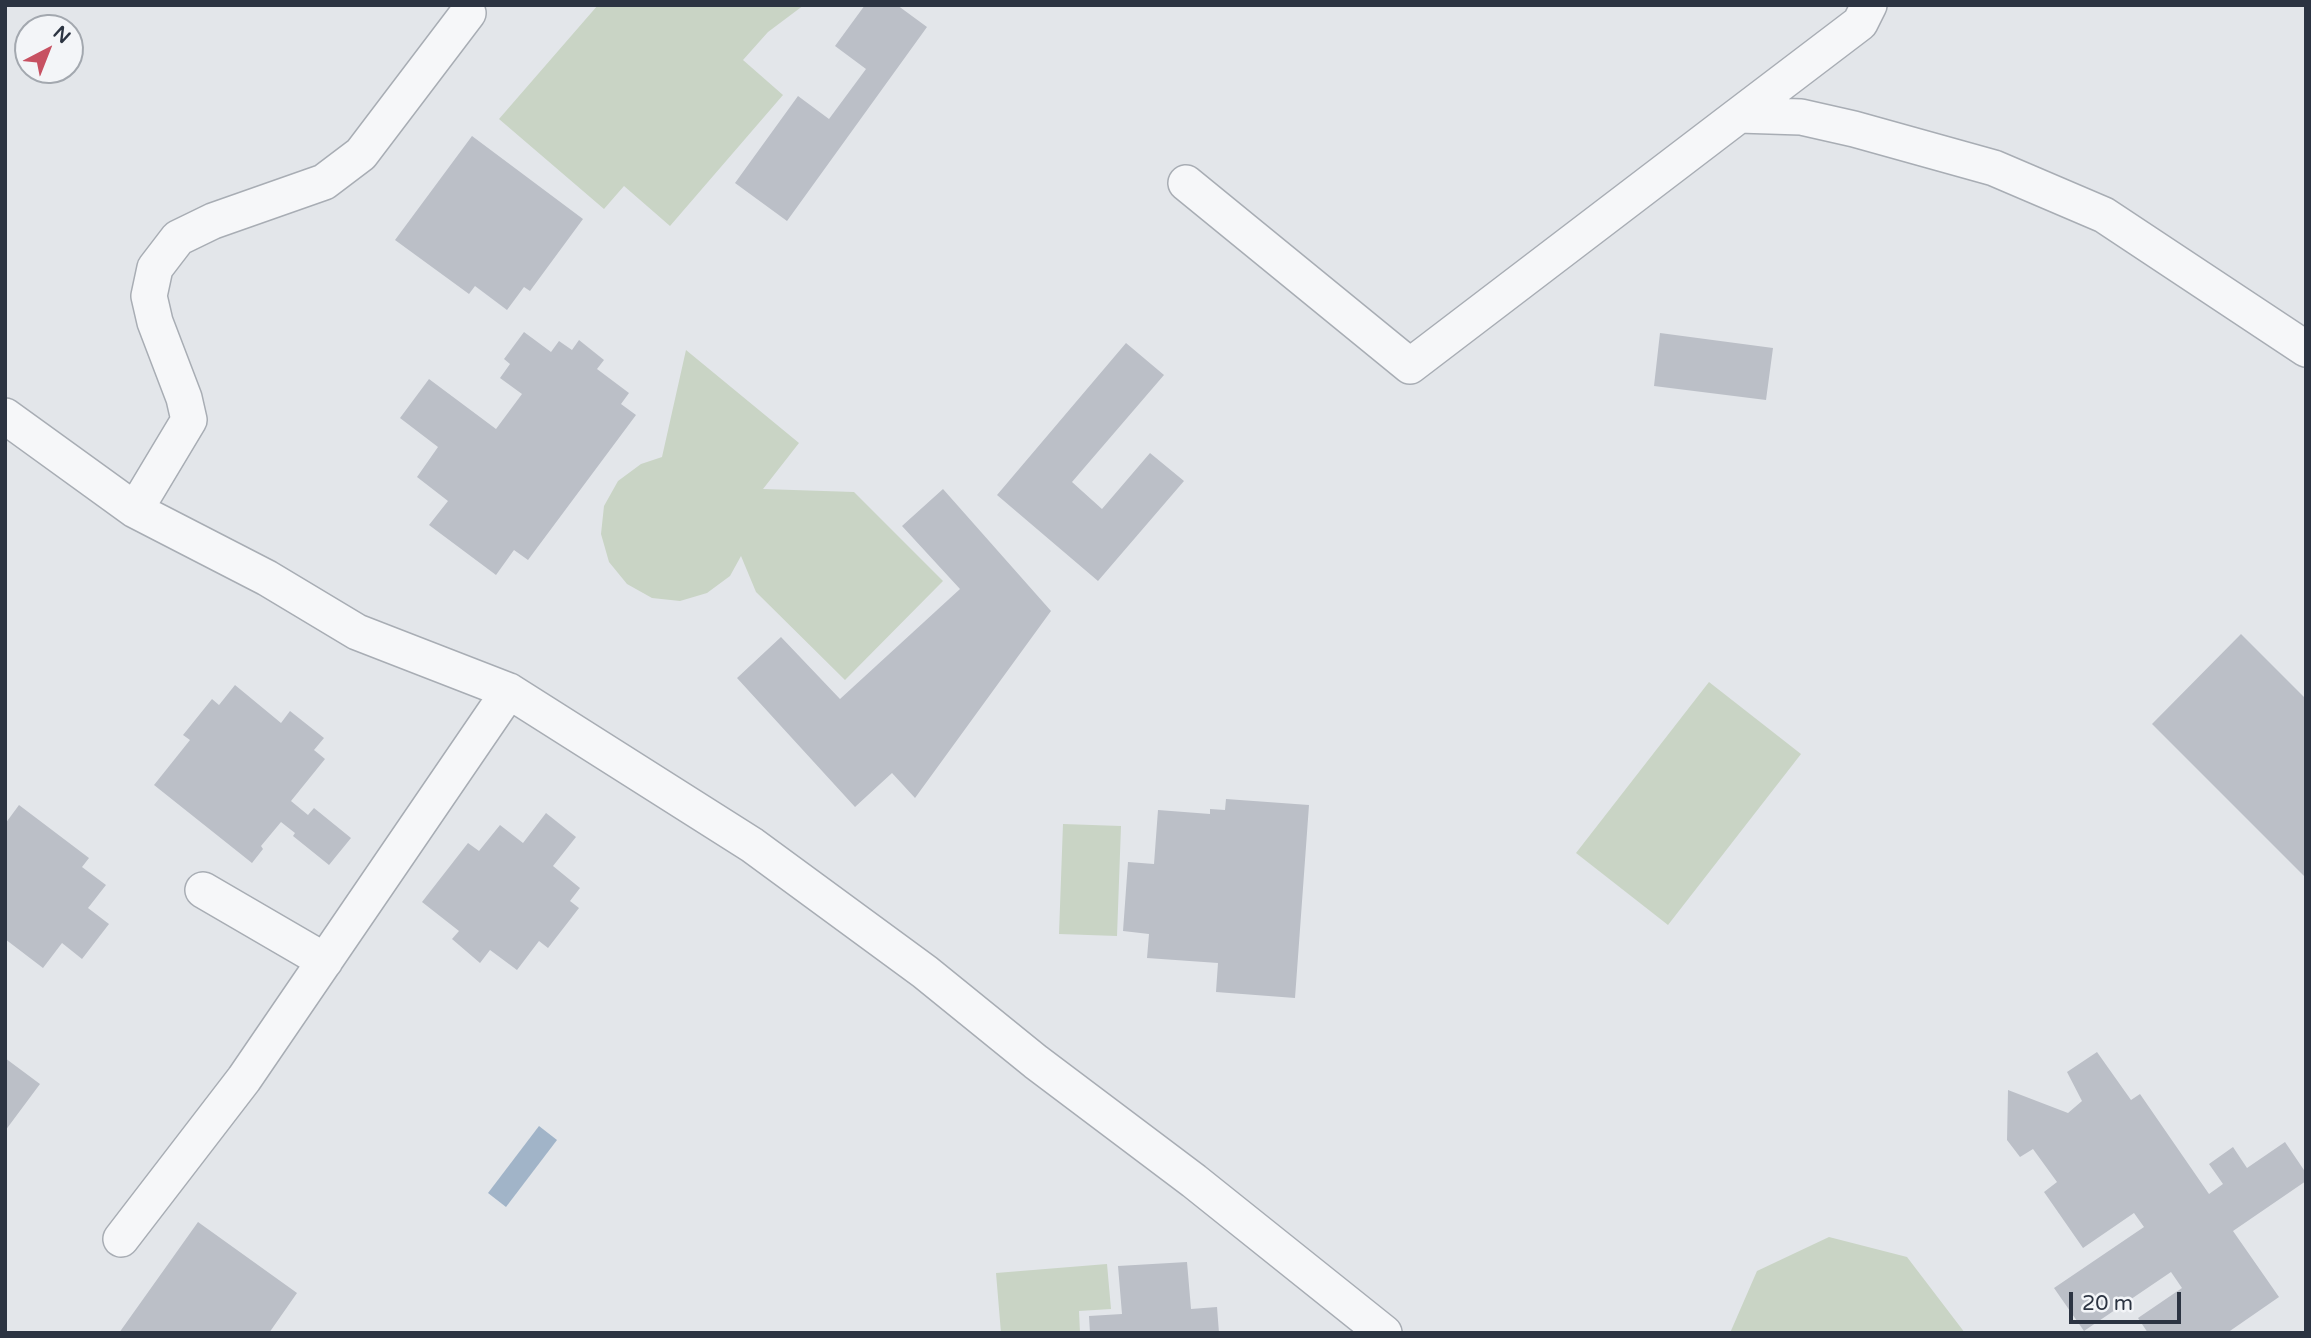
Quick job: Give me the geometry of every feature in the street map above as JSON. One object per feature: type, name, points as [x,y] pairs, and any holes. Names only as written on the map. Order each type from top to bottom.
[{"type":"street","points":[[1186,184],[1410,366],[1860,23],[1869,5]]},
{"type":"street","points":[[135,510],[189,420],[184,398],[155,322],[149,296],[155,268],[178,238],[213,221],[324,182],[361,154],[468,13]]},
{"type":"street","points":[[1740,115],[1801,117],[1994,167],[2104,215],[2306,349]]},
{"type":"street","points":[[5,416],[135,510],[267,578],[356,632],[509,691],[752,845],[904,956],[1384,1333]]},
{"type":"street","points":[[121,1239],[244,1079],[509,691]]},
{"type":"street","points":[[203,890],[324,961]]},
{"type":"green space","points":[[598,5],[804,5],[768,32],[743,60],[783,95],[670,226],[624,186],[604,209],[499,119]]},
{"type":"green space","points":[[686,350],[799,443],[763,489],[854,492],[943,581],[845,680],[756,592],[741,556],[730,576],[707,593],[680,601],[652,598],[627,584],[609,562],[601,534],[604,506],[618,481],[641,464],[662,457]]},
{"type":"green space","points":[[1709,682],[1801,754],[1668,925],[1576,853]]},
{"type":"green space","points":[[1063,824],[1121,826],[1117,936],[1059,934]]},
{"type":"green space","points":[[1829,1237],[1907,1257],[1965,1333],[1730,1333],[1757,1271]]},
{"type":"green space","points":[[1107,1264],[1111,1309],[1079,1311],[1080,1333],[1001,1333],[996,1273]]},
{"type":"water","points":[[539,1126],[557,1140],[506,1207],[488,1193]]},
{"type":"building","points":[[865,5],[897,5],[927,27],[787,221],[735,183],[798,96],[829,119],[866,69],[835,46]]},
{"type":"building","points":[[472,136],[583,219],[530,291],[524,287],[507,310],[475,286],[469,294],[395,240]]},
{"type":"building","points":[[524,332],[551,352],[559,341],[572,350],[579,340],[604,360],[597,369],[629,393],[621,404],[636,415],[528,560],[514,550],[496,575],[429,525],[448,501],[417,477],[438,447],[400,418],[429,379],[496,429],[522,394],[500,378],[510,364],[504,359]]},
{"type":"building","points":[[1660,333],[1773,348],[1766,400],[1654,386]]},
{"type":"building","points":[[1126,343],[1164,375],[1072,482],[1102,509],[1150,453],[1184,481],[1098,581],[997,495]]},
{"type":"building","points":[[943,489],[1051,611],[915,798],[892,773],[855,807],[737,678],[781,637],[840,699],[960,589],[902,526]]},
{"type":"building","points":[[2241,634],[2306,699],[2306,878],[2152,724]]},
{"type":"building","points":[[235,685],[281,723],[290,711],[324,738],[314,750],[325,759],[291,801],[308,815],[314,808],[351,838],[329,865],[293,836],[295,833],[281,822],[261,846],[263,849],[252,863],[154,785],[190,740],[183,735],[212,699],[219,705]]},
{"type":"building","points":[[1226,799],[1309,805],[1295,998],[1216,992],[1218,963],[1147,958],[1149,934],[1123,931],[1128,862],[1154,864],[1158,810],[1210,814],[1210,809],[1225,810]]},
{"type":"building","points":[[19,805],[89,858],[82,867],[106,885],[88,908],[109,924],[82,959],[62,943],[43,968],[5,939],[5,824]]},
{"type":"building","points":[[546,813],[576,837],[553,866],[580,888],[570,901],[579,908],[548,948],[539,941],[517,970],[490,950],[480,963],[452,939],[459,931],[422,902],[468,843],[479,851],[500,825],[523,843]]},
{"type":"building","points":[[2097,1052],[2131,1100],[2140,1094],[2209,1194],[2223,1184],[2209,1164],[2233,1147],[2247,1168],[2285,1142],[2306,1173],[2306,1181],[2233,1231],[2279,1297],[2227,1333],[2148,1333],[2138,1318],[2182,1288],[2171,1272],[2084,1331],[2054,1288],[2144,1227],[2134,1213],[2083,1248],[2044,1192],[2057,1182],[2033,1149],[2020,1157],[2007,1140],[2008,1090],[2068,1113],[2082,1101],[2067,1072]]},
{"type":"building","points":[[5,1058],[40,1084],[5,1131]]},
{"type":"building","points":[[198,1222],[297,1293],[269,1333],[119,1333]]},
{"type":"building","points":[[1187,1262],[1191,1309],[1217,1307],[1219,1333],[1090,1333],[1089,1316],[1122,1314],[1118,1266]]}]
